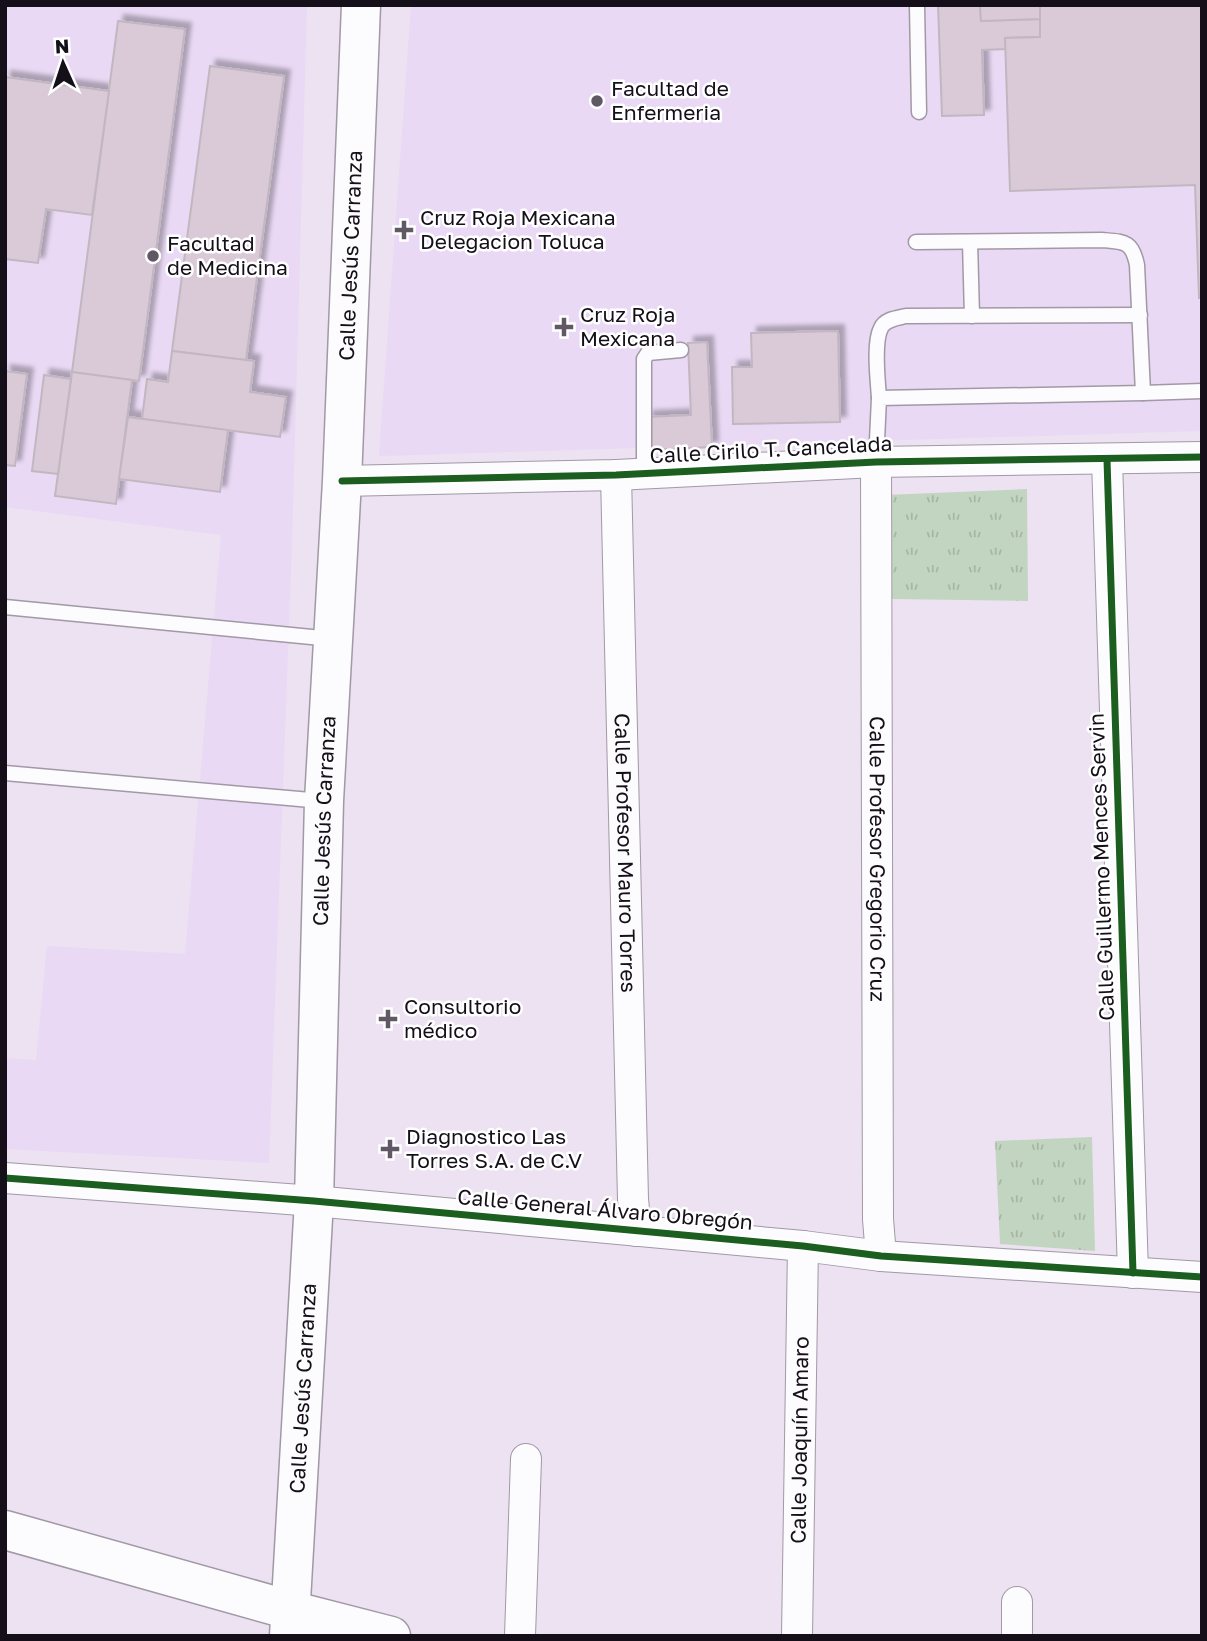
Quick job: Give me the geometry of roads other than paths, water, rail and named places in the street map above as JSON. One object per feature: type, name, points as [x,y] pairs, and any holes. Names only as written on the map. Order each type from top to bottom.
[{"type":"main road","name":"Calle Jesús Carranza","points":[[289,1623],[314,1201],[324,801],[342,481],[361,5]]},
{"type":"main road","points":[[5,1530],[289,1623],[391,1636]]},
{"type":"street","name":"Calle Cirilo T. Cancelada","points":[[342,481],[630,474],[876,462],[1202,457]]},
{"type":"street","name":"Calle Guillermo Mences Servin","points":[[1107,460],[1133,1273]]},
{"type":"street","name":"Calle Profesor Gregorio Cruz","points":[[876,462],[878,1205],[881,1256]]},
{"type":"street","name":"Calle Profesor Mauro Torres","points":[[630,474],[633,1199],[636,1231]]},
{"type":"street","name":"Calle General Álvaro Obregón","points":[[5,1178],[314,1201],[803,1246],[881,1256],[1202,1277]]},
{"type":"street","name":"Calle Joaquín Amaro","points":[[797,1636],[803,1246]]},
{"type":"street","points":[[520,1636],[526,1459]]},
{"type":"street","points":[[1017,1602],[1017,1636]]},
{"type":"lane","points":[[917,5],[919,112]]},
{"type":"lane","points":[[916,242],[1102,240],[1126,243],[1134,249],[1137,265],[1143,393]]},
{"type":"lane","points":[[970,242],[972,316]]},
{"type":"lane","points":[[876,462],[879,398],[877,342],[881,327],[891,319],[906,316],[1140,316]]},
{"type":"lane","points":[[630,474],[645,359],[649,353],[681,350]]},
{"type":"lane","points":[[879,398],[1202,391]]},
{"type":"lane","points":[[5,607],[333,639]]},
{"type":"lane","points":[[5,773],[324,801]]},
{"type":"place","name":"Facultad de Enfermeria","points":[[597,101]]},
{"type":"place","name":"Cruz Roja Mexicana Delegacion Toluca","points":[[404,230]]},
{"type":"place","name":"Facultad de Medicina","points":[[153,256]]},
{"type":"place","name":"Cruz Roja Mexicana","points":[[564,327]]},
{"type":"place","name":"Consultorio médico","points":[[388,1019]]},
{"type":"place","name":"Diagnostico Las Torres S.A. de C.V","points":[[390,1149]]}]
